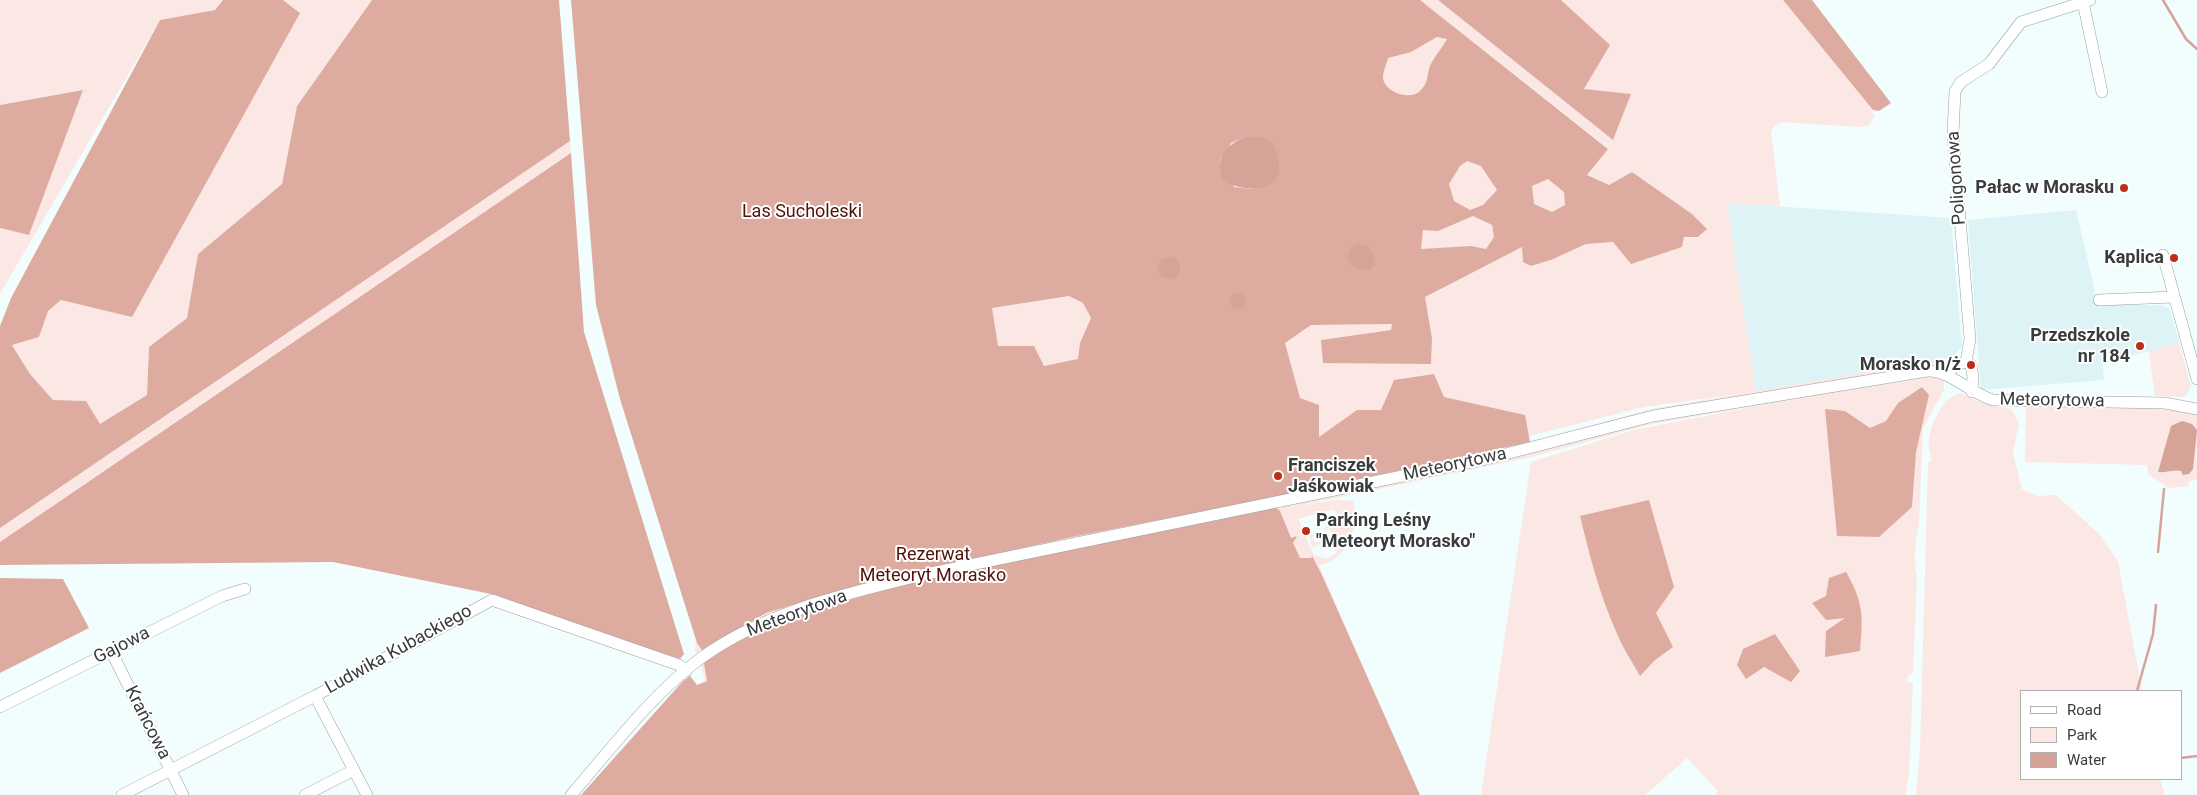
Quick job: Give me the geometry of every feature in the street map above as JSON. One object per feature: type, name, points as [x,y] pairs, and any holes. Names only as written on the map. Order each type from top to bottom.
[{"type":"street","name":"Poligonowa","points":[[1972,392],[1972,365],[1966,362],[1970,339],[1953,134],[1955,91],[1962,82],[1989,64],[2021,22],[2087,1]]},
{"type":"street","points":[[2087,1],[2102,92]]},
{"type":"street","points":[[2163,255],[2197,380]]},
{"type":"street","points":[[2099,300],[2174,297]]},
{"type":"street","points":[[1947,375],[1955,365],[1966,362]]},
{"type":"street","name":"Meteorytowa","points":[[571,795],[615,744],[686,670],[728,640],[766,622],[860,592],[921,576],[1490,458],[1671,412],[1928,371],[1947,375],[1972,392],[1996,401],[2165,403],[2197,409]]},
{"type":"street","name":"Gajowa","points":[[0,707],[222,596],[245,590]]},
{"type":"street","name":"Ludwika Kubackiego","points":[[122,795],[315,696],[492,600],[678,665],[686,670]]},
{"type":"street","name":"Krańcowa","points":[[111,651],[183,795]]},
{"type":"street","points":[[315,696],[367,795]]},
{"type":"street","points":[[305,795],[354,770]]},
{"type":"shaded area","points":[[1727,203],[1951,218],[1962,347],[1952,357],[1756,391]]},
{"type":"shaded area","points":[[2076,210],[2098,305],[2163,305],[2170,310],[2191,387],[2186,396],[2155,396],[2149,351],[2130,356],[2102,358],[2104,380],[1981,390],[1968,220]]},
{"type":"green space","points":[[0,0],[223,0],[215,10],[160,20],[0,294],[0,228],[29,235],[83,90],[0,105]]},
{"type":"green space","points":[[223,0],[283,0],[300,13],[132,317],[61,300],[48,311],[39,337],[12,345],[30,374],[53,400],[86,401],[100,424],[147,395],[149,347],[187,318],[198,254],[282,184],[297,106],[372,0],[559,0],[570,141],[0,528],[0,326],[11,298],[160,20],[215,10]]},
{"type":"green space","points":[[283,0],[372,0],[297,106],[282,184],[198,254],[187,318],[149,347],[147,395],[100,425],[86,401],[53,400],[30,374],[12,344],[39,337],[48,311],[61,300],[300,12]]},
{"type":"green space","name":"Las Sucholeski","points":[[571,0],[1420,0],[1608,149],[1587,175],[1609,185],[1632,172],[1692,214],[1707,229],[1698,237],[1684,237],[1682,247],[1631,264],[1613,242],[1586,244],[1551,260],[1531,266],[1523,262],[1522,247],[1425,297],[1432,338],[1431,364],[1323,363],[1321,340],[1391,330],[1392,324],[1311,325],[1285,343],[1300,398],[1319,405],[1319,437],[1357,410],[1381,410],[1394,380],[1434,374],[1444,397],[1525,415],[1530,442],[1281,496],[1072,537],[868,582],[766,613],[702,650],[697,643],[620,399],[596,305]],"holes":[[[1437,37],[1447,39],[1430,66],[1427,81],[1420,91],[1416,94],[1404,95],[1387,87],[1383,75],[1388,58],[1411,52]],[[1245,137],[1268,186],[1250,189],[1234,187],[1220,160],[1231,143]],[[1467,161],[1481,166],[1497,190],[1483,205],[1470,210],[1454,201],[1449,184],[1460,166]],[[1548,179],[1564,192],[1565,205],[1552,212],[1534,204],[1532,186]],[[1473,216],[1492,225],[1494,237],[1486,249],[1471,246],[1421,249],[1423,230],[1438,231]],[[1069,296],[1083,303],[1091,318],[1080,343],[1078,359],[1044,366],[1034,346],[998,346],[992,308]]]},
{"type":"green space","name":"Rezerwat Meteoryt Morasko","points":[[748,0],[1411,52],[1437,37],[1447,39],[1430,67],[1602,220],[1531,266],[1551,260],[1586,244],[1698,237],[1692,214],[1632,172],[1609,185],[1587,175],[1608,148],[1420,0],[1438,0],[1613,140],[1584,89],[1609,45],[1561,0],[1783,0],[1873,110],[1871,112],[1875,116],[1868,126],[1858,127],[1783,122],[1774,126],[1771,132],[1780,206],[1727,204],[1756,391],[1945,358],[1932,377],[1944,381],[1944,390],[1923,428],[1919,525],[1915,550],[1917,576],[1913,673],[1908,676],[1907,682],[1913,683],[1909,774],[1905,795],[1715,795],[1718,791],[1687,758],[1645,795],[1481,795],[1531,462],[1634,430],[1773,403],[1652,424],[1531,457],[1293,507],[1335,500],[1354,501],[1355,521],[1347,545],[1332,561],[1319,565],[1419,795],[731,795],[701,664],[695,650],[725,307]],"holes":[[[1472,271],[1425,297],[1432,338],[1321,340],[1391,330],[1392,324],[1311,325],[1285,343],[1300,399],[1319,438],[1357,410],[1381,410],[1394,380],[1434,374],[1443,397],[1525,415],[1529,436],[1644,407],[1744,393],[1652,409],[1530,442],[1300,491],[1293,507],[1227,331]],[[1075,287],[1078,301],[1069,296],[992,308]],[[1335,509],[1337,525],[1328,525],[1322,531],[1328,528],[1333,533],[1330,539],[1338,539],[1339,544],[1331,546],[1331,548],[1337,550],[1336,553],[1326,559],[1314,555],[1305,535],[1309,535],[1312,547],[1317,546],[1321,542],[1314,542],[1314,539],[1311,538],[1314,535],[1304,532],[1298,519]]]},
{"type":"green space","points":[[1438,0],[1561,0],[1610,45],[1584,89],[1631,94],[1613,140]]},
{"type":"green space","points":[[1783,0],[1812,0],[1891,103],[1879,111],[1873,110]]},
{"type":"green space","points":[[83,90],[29,235],[0,228],[0,105]]},
{"type":"green space","points":[[570,141],[571,153],[0,542],[0,528]]},
{"type":"green space","points":[[571,153],[584,332],[684,654],[680,659],[611,637],[496,595],[333,562],[0,565],[0,542]]},
{"type":"green space","points":[[2179,342],[2191,387],[2183,397],[2155,396],[2149,352]]},
{"type":"green space","points":[[1922,387],[1929,395],[1916,452],[1912,507],[1879,537],[1837,536],[1825,409],[1845,411],[1870,428],[1886,421],[1898,403]]},
{"type":"green space","points":[[1961,393],[1984,404],[2012,409],[2019,424],[2013,453],[2022,489],[2037,496],[2056,495],[2099,534],[2118,561],[2142,690],[2020,690],[2020,780],[2160,780],[2165,795],[1916,795],[1920,750],[1928,463],[1931,461],[1929,442],[1930,433],[1937,415],[1948,400]]},
{"type":"green space","points":[[2026,405],[2156,407],[2194,412],[2197,415],[2197,479],[2188,482],[2189,486],[2168,488],[2148,474],[2147,465],[2025,462]]},
{"type":"green space","points":[[1649,500],[1674,587],[1656,613],[1673,647],[1655,660],[1640,676],[1620,641],[1606,607],[1580,516]]},
{"type":"green space","points":[[1275,507],[1280,511],[1291,538],[1297,536],[1293,543],[1300,558],[1311,558],[1312,556],[1321,573],[1420,795],[581,795],[683,681],[690,676],[697,685],[707,681],[704,663],[706,660],[739,640],[775,623],[912,583]]},
{"type":"green space","points":[[1846,572],[1856,593],[1861,610],[1860,651],[1825,657],[1826,631],[1845,618],[1826,620],[1812,603],[1826,596],[1829,578]]},
{"type":"green space","points":[[0,578],[63,579],[89,628],[0,673]]},
{"type":"green space","points":[[1775,634],[1800,671],[1791,682],[1764,667],[1746,679],[1737,665],[1743,649]]},
{"type":"water","points":[[1245,137],[1262,137],[1274,145],[1279,160],[1279,169],[1277,178],[1272,184],[1265,187],[1247,188],[1238,187],[1223,181],[1220,166],[1223,154],[1232,144]]},
{"type":"water","points":[[1357,244],[1367,245],[1372,251],[1375,264],[1371,270],[1357,268],[1347,259],[1350,249]]},
{"type":"water","points":[[1169,257],[1177,260],[1180,268],[1177,276],[1169,279],[1161,276],[1158,268],[1161,260]]},
{"type":"water","points":[[1238,293],[1246,301],[1238,309],[1230,301]]},
{"type":"water","points":[[2182,421],[2192,424],[2197,430],[2193,469],[2189,474],[2183,475],[2181,471],[2158,472],[2171,426]]},
{"type":"waterway","points":[[2163,0],[2186,39],[2197,49]]},
{"type":"waterway","points":[[2158,552],[2164,489]]},
{"type":"waterway","points":[[2137,690],[2153,634],[2156,605]]},
{"type":"waterway","points":[[2182,758],[2197,756]]},
{"type":"place","name":"Pałac w Morasku","points":[[2124,188]]},
{"type":"place","name":"Kaplica","points":[[2174,258]]},
{"type":"place","name":"Przedszkole nr 184","points":[[2140,346]]},
{"type":"place","name":"Morasko n/ż","points":[[1971,365]]},
{"type":"place","name":"Franciszek Jaśkowiak","points":[[1278,476]]},
{"type":"place","name":"Parking Leśny \"Meteoryt Morasko\"","points":[[1306,531]]}]
